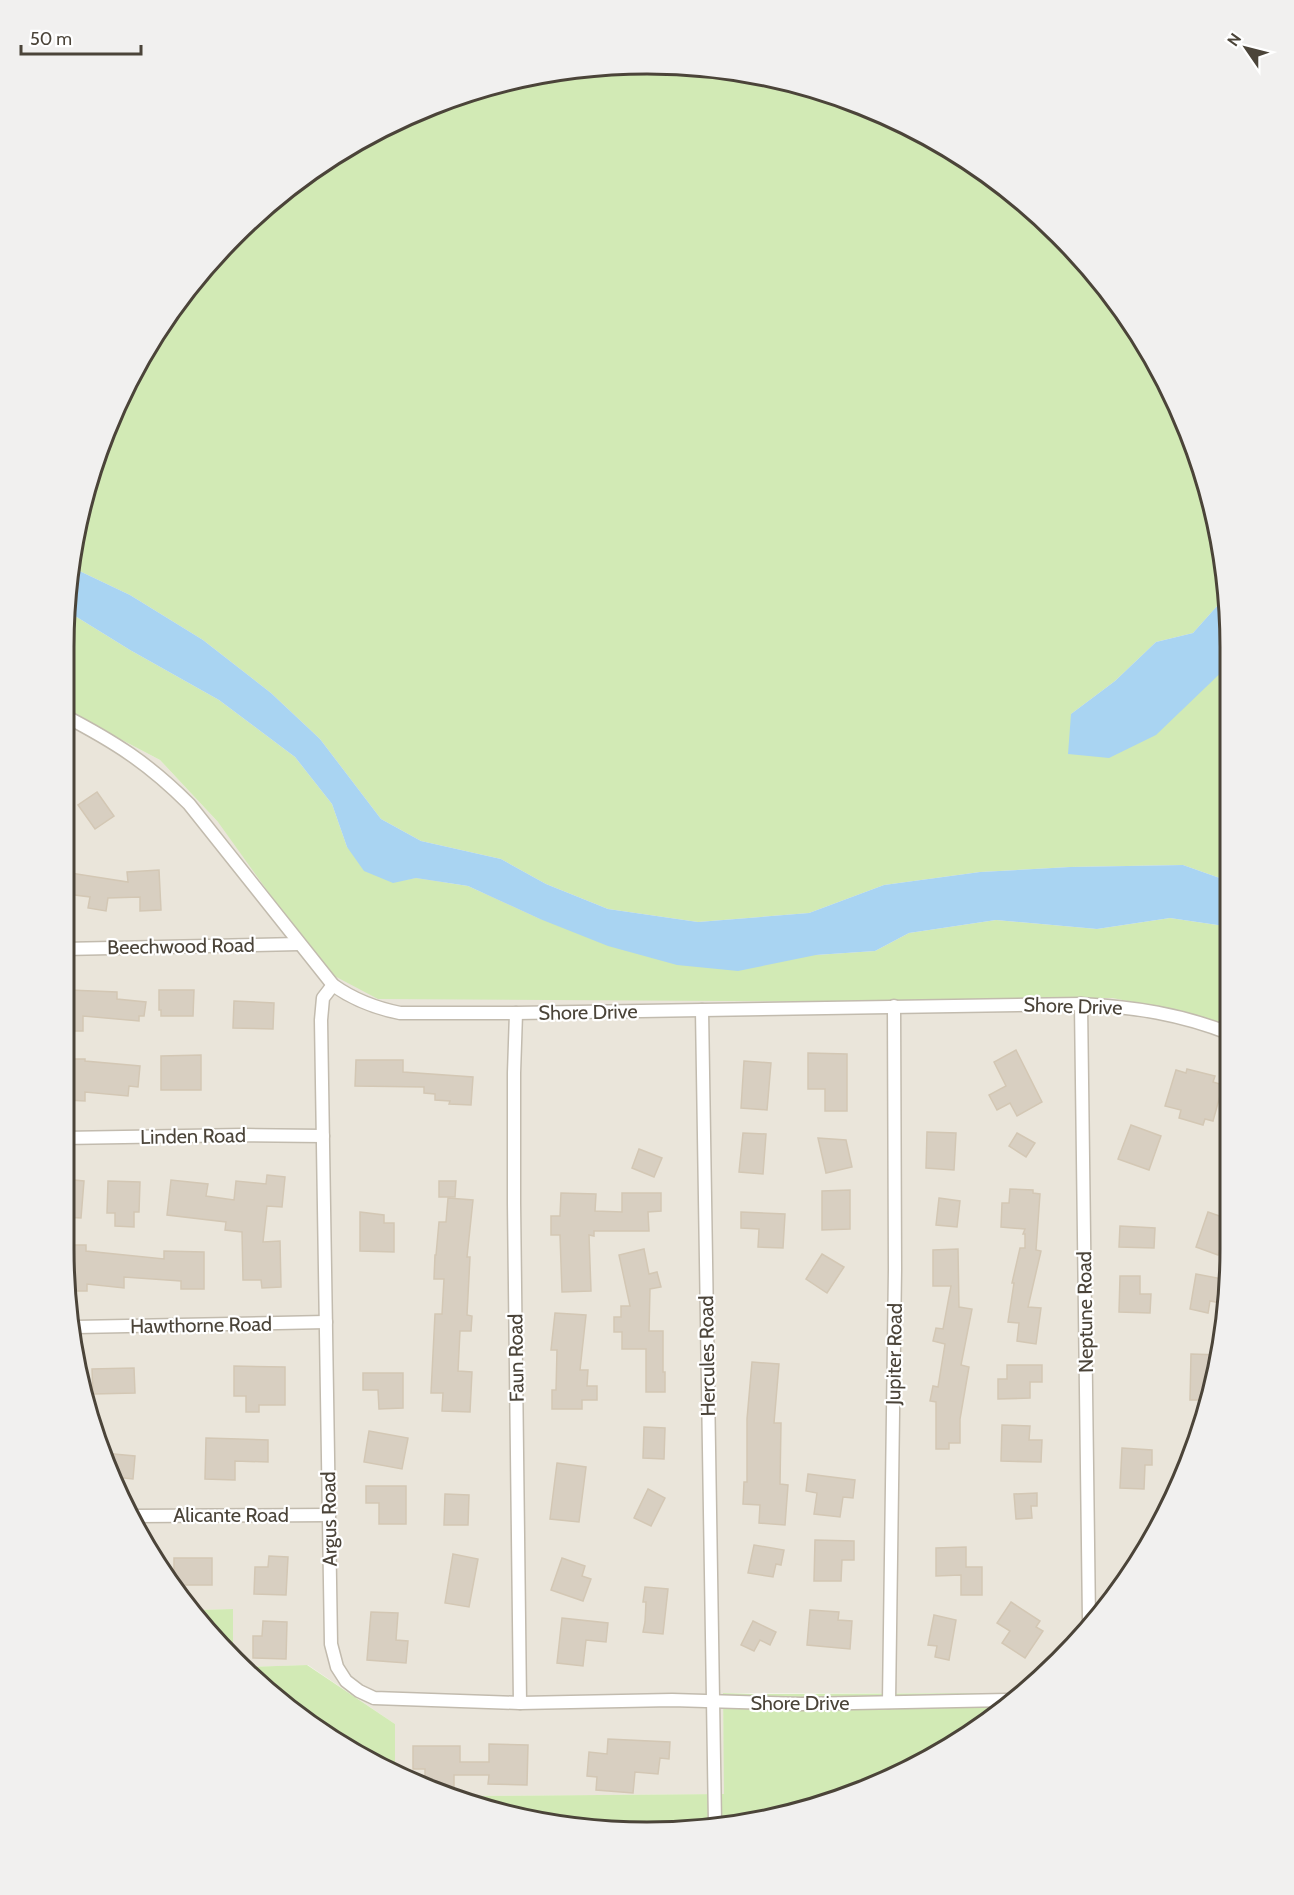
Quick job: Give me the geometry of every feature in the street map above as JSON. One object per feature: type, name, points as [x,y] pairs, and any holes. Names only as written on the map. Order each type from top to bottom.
[{"type":"street","name":"Shore Drive","points":[[74,721],[112,741],[164,779],[189,804],[333,985],[361,1002],[384,1010],[516,1013],[1081,1004],[1149,1010],[1198,1021],[1220,1030]]},
{"type":"street","name":"Beechwood Road","points":[[74,948],[299,944]]},
{"type":"street","name":"Argus Road","points":[[333,985],[324,998],[321,1020],[331,1644],[337,1668],[346,1681],[358,1691],[374,1698],[520,1703],[672,1700],[712,1702]]},
{"type":"street","name":"Neptune Road","points":[[1081,1004],[1089,1613]]},
{"type":"street","name":"Jupiter Road","points":[[889,1702],[895,1269],[894,1006]]},
{"type":"street","name":"Hercules Road","points":[[702,1010],[712,1702]]},
{"type":"street","name":"Faun Road","points":[[516,1013],[514,1214],[520,1703]]},
{"type":"street","name":"Linden Road","points":[[74,1138],[323,1136]]},
{"type":"street","name":"Hawthorne Road","points":[[79,1327],[326,1322]]},
{"type":"street","name":"Alicante Road","points":[[140,1516],[329,1515]]},
{"type":"street","name":"Shore Drive","points":[[712,1702],[802,1704],[999,1700]]},
{"type":"street","points":[[712,1702],[715,1818]]},
{"type":"shaded area","points":[[74,715],[160,760],[218,822],[892,1002],[1112,998],[1185,1012],[1220,1027],[1219,1286],[1216,1323],[1209,1360],[1190,1432],[1161,1502],[1124,1567],[1102,1597],[1053,1654],[1008,1693],[723,1693],[725,1794],[479,1796],[428,1778],[395,1763],[395,1724],[308,1665],[255,1667],[233,1645],[233,1609],[203,1610],[170,1567],[150,1535],[117,1467],[104,1432],[93,1396],[78,1323],[74,1248]]},
{"type":"green space","points":[[609,75],[685,75],[722,78],[795,93],[866,117],[901,133],[934,150],[996,192],[1053,241],[1078,269],[1124,328],[1144,360],[1177,428],[1201,499],[1216,572],[1219,604],[1193,633],[1156,642],[1115,681],[1071,714],[1220,667],[1220,878],[1183,865],[1070,867],[980,872],[884,885],[809,913],[698,922],[608,909],[546,884],[501,859],[421,841],[381,819],[320,739],[271,693],[203,640],[130,595],[78,570],[93,499],[117,428],[150,360],[192,298],[241,241],[298,192],[360,150],[428,117],[499,93],[535,85],[572,78]]},
{"type":"green space","points":[[75,616],[219,700],[295,757],[332,804],[347,847],[393,882],[416,878],[468,886],[540,919],[816,955],[875,951],[909,933],[996,920],[1097,929],[1170,918],[1220,925],[1220,1027],[1185,1012],[1112,998],[892,1002],[378,999],[325,971],[218,822],[160,760],[74,715]]},
{"type":"green space","points":[[233,1609],[233,1645],[216,1626],[203,1610]]},
{"type":"green space","points":[[307,1665],[395,1724],[395,1763],[328,1725],[255,1667]]},
{"type":"green space","points":[[723,1693],[1008,1693],[966,1725],[901,1762],[831,1791],[759,1810],[722,1817],[647,1822],[572,1817],[479,1796],[724,1794]]},
{"type":"water","points":[[78,570],[130,595],[203,640],[271,693],[320,739],[381,819],[421,841],[501,859],[546,884],[608,909],[698,922],[809,913],[884,885],[980,872],[1070,867],[1183,865],[1220,878],[1220,925],[1170,918],[1097,929],[996,920],[909,933],[875,951],[816,955],[738,971],[677,965],[608,946],[540,919],[468,886],[416,878],[393,883],[364,871],[347,847],[332,804],[295,757],[219,700],[75,616]]},
{"type":"water","points":[[1219,604],[1220,674],[1156,735],[1109,758],[1068,754],[1071,714],[1115,681],[1156,642],[1193,633]]},
{"type":"building","points":[[97,792],[114,816],[95,829],[78,805]]},
{"type":"building","points":[[159,870],[161,910],[140,911],[140,897],[108,898],[106,911],[88,908],[90,897],[74,895],[74,873],[128,882],[127,872]]},
{"type":"building","points":[[74,990],[117,992],[117,999],[146,1002],[144,1016],[139,1016],[139,1021],[83,1016],[83,1031],[74,1031]]},
{"type":"building","points":[[159,990],[194,990],[193,1016],[161,1016]]},
{"type":"building","points":[[234,1001],[274,1003],[273,1029],[233,1028]]},
{"type":"building","points":[[1016,1050],[1042,1102],[1017,1116],[1010,1103],[997,1110],[989,1095],[1006,1086],[994,1062]]},
{"type":"building","points":[[808,1053],[847,1054],[847,1111],[825,1111],[825,1089],[808,1089]]},
{"type":"building","points":[[201,1055],[201,1090],[161,1090],[161,1056]]},
{"type":"building","points":[[74,1059],[140,1066],[138,1087],[129,1086],[128,1096],[85,1092],[85,1101],[74,1100]]},
{"type":"building","points":[[356,1060],[403,1060],[403,1072],[473,1077],[471,1105],[449,1104],[450,1101],[435,1100],[435,1094],[424,1093],[424,1087],[355,1086]]},
{"type":"building","points":[[744,1061],[771,1063],[767,1110],[741,1108]]},
{"type":"building","points":[[1187,1069],[1215,1076],[1213,1082],[1220,1084],[1220,1096],[1213,1121],[1205,1119],[1203,1125],[1179,1118],[1181,1110],[1165,1106],[1176,1070],[1186,1073]]},
{"type":"building","points":[[1131,1125],[1161,1136],[1149,1170],[1118,1159]]},
{"type":"building","points":[[927,1132],[956,1133],[954,1170],[926,1168]]},
{"type":"building","points":[[743,1133],[766,1134],[763,1174],[739,1172]]},
{"type":"building","points":[[1017,1133],[1035,1143],[1026,1157],[1009,1146]]},
{"type":"building","points":[[818,1138],[846,1140],[852,1167],[826,1173]]},
{"type":"building","points":[[639,1149],[662,1158],[654,1177],[632,1168]]},
{"type":"building","points":[[267,1175],[285,1177],[282,1207],[267,1206],[263,1242],[280,1241],[281,1287],[262,1288],[261,1280],[243,1280],[242,1232],[225,1230],[226,1222],[167,1215],[171,1180],[208,1184],[206,1196],[234,1200],[236,1181],[266,1184]]},
{"type":"building","points":[[74,1180],[84,1181],[81,1218],[74,1218]]},
{"type":"building","points":[[108,1181],[140,1182],[139,1212],[134,1212],[134,1227],[115,1226],[115,1213],[107,1213]]},
{"type":"building","points":[[439,1181],[456,1181],[455,1197],[439,1197]]},
{"type":"building","points":[[1010,1189],[1033,1190],[1033,1193],[1040,1194],[1036,1250],[1041,1251],[1028,1307],[1041,1308],[1036,1344],[1017,1341],[1019,1323],[1008,1322],[1014,1283],[1012,1283],[1020,1248],[1025,1248],[1025,1234],[1023,1234],[1025,1229],[1001,1227],[1002,1203],[1009,1203]]},
{"type":"building","points":[[850,1190],[850,1229],[822,1230],[822,1191]]},
{"type":"building","points":[[561,1193],[596,1194],[595,1211],[622,1212],[622,1193],[661,1193],[661,1211],[648,1212],[649,1231],[594,1231],[594,1236],[589,1235],[591,1291],[562,1292],[560,1235],[551,1235],[551,1216],[560,1216]]},
{"type":"building","points":[[448,1198],[473,1200],[467,1257],[470,1257],[467,1315],[472,1316],[471,1331],[460,1331],[458,1371],[472,1372],[470,1412],[442,1411],[443,1393],[431,1393],[435,1314],[442,1314],[444,1279],[434,1279],[435,1255],[439,1222],[446,1222]]},
{"type":"building","points":[[939,1198],[960,1201],[957,1227],[936,1225]]},
{"type":"building","points":[[360,1212],[384,1215],[384,1223],[394,1223],[394,1252],[360,1251]]},
{"type":"building","points":[[741,1212],[785,1214],[783,1248],[758,1247],[759,1229],[741,1228]]},
{"type":"building","points":[[1208,1212],[1220,1216],[1218,1255],[1196,1247]]},
{"type":"building","points":[[1120,1226],[1155,1228],[1154,1248],[1119,1247]]},
{"type":"building","points":[[74,1245],[86,1245],[86,1251],[164,1259],[164,1251],[204,1252],[204,1289],[181,1289],[181,1281],[124,1277],[124,1288],[87,1284],[87,1291],[75,1291]]},
{"type":"building","points":[[644,1249],[649,1274],[657,1272],[661,1287],[650,1289],[649,1331],[663,1331],[665,1392],[646,1392],[646,1349],[622,1349],[622,1332],[614,1332],[614,1317],[621,1317],[621,1306],[630,1306],[619,1255]]},
{"type":"building","points":[[958,1249],[959,1307],[972,1309],[961,1365],[969,1367],[960,1419],[960,1443],[949,1443],[949,1449],[936,1449],[936,1402],[930,1401],[933,1386],[938,1387],[945,1344],[933,1341],[936,1328],[943,1329],[951,1286],[933,1286],[933,1250]]},
{"type":"building","points":[[822,1254],[844,1267],[827,1293],[806,1279]]},
{"type":"building","points":[[1196,1274],[1219,1278],[1218,1302],[1210,1301],[1208,1313],[1190,1309]]},
{"type":"building","points":[[1120,1276],[1140,1276],[1140,1294],[1151,1294],[1150,1313],[1119,1312]]},
{"type":"building","points":[[555,1313],[586,1315],[580,1370],[588,1370],[587,1386],[597,1386],[597,1400],[582,1400],[582,1409],[552,1409],[552,1390],[556,1390],[557,1350],[551,1350]]},
{"type":"building","points":[[1191,1354],[1210,1355],[1200,1400],[1190,1400]]},
{"type":"building","points":[[752,1362],[779,1364],[774,1423],[781,1423],[780,1484],[788,1485],[785,1525],[759,1523],[760,1505],[743,1504],[744,1482],[747,1482],[747,1419]]},
{"type":"building","points":[[1007,1365],[1042,1365],[1042,1382],[1030,1382],[1030,1398],[998,1399],[998,1379],[1007,1379]]},
{"type":"building","points":[[234,1366],[285,1367],[285,1405],[259,1405],[259,1412],[246,1412],[246,1396],[234,1396]]},
{"type":"building","points":[[134,1368],[135,1393],[93,1394],[92,1369]]},
{"type":"building","points":[[363,1373],[403,1373],[403,1408],[379,1409],[378,1390],[363,1390]]},
{"type":"building","points":[[1002,1425],[1030,1426],[1029,1440],[1042,1440],[1041,1462],[1001,1461]]},
{"type":"building","points":[[644,1427],[665,1428],[664,1459],[643,1458]]},
{"type":"building","points":[[369,1431],[408,1438],[402,1469],[364,1462]]},
{"type":"building","points":[[206,1438],[268,1440],[268,1462],[235,1461],[235,1480],[205,1479]]},
{"type":"building","points":[[1122,1448],[1152,1450],[1152,1465],[1145,1465],[1144,1489],[1120,1488]]},
{"type":"building","points":[[112,1454],[135,1456],[133,1479],[122,1478]]},
{"type":"building","points":[[557,1463],[586,1467],[579,1522],[550,1519]]},
{"type":"building","points":[[808,1474],[855,1480],[853,1498],[843,1497],[840,1517],[814,1514],[817,1493],[806,1491]]},
{"type":"building","points":[[366,1486],[406,1486],[406,1524],[379,1524],[379,1503],[366,1503]]},
{"type":"building","points":[[648,1489],[665,1498],[651,1526],[634,1518]]},
{"type":"building","points":[[1037,1493],[1037,1506],[1031,1506],[1032,1518],[1016,1519],[1014,1494]]},
{"type":"building","points":[[445,1494],[469,1495],[468,1525],[444,1525]]},
{"type":"building","points":[[815,1540],[854,1541],[854,1560],[842,1560],[841,1581],[814,1581]]},
{"type":"building","points":[[754,1545],[784,1550],[781,1565],[776,1564],[773,1577],[748,1573]]},
{"type":"building","points":[[966,1547],[966,1567],[982,1567],[982,1595],[961,1595],[961,1575],[936,1576],[936,1548]]},
{"type":"building","points":[[453,1554],[478,1559],[469,1607],[445,1603]]},
{"type":"building","points":[[269,1556],[288,1557],[286,1595],[254,1594],[255,1567],[268,1567]]},
{"type":"building","points":[[174,1558],[212,1558],[212,1585],[183,1585],[174,1572]]},
{"type":"building","points":[[562,1558],[585,1566],[582,1576],[591,1579],[583,1601],[551,1590]]},
{"type":"building","points":[[645,1587],[668,1589],[663,1634],[643,1632]]},
{"type":"building","points":[[1011,1602],[1040,1621],[1036,1627],[1043,1631],[1025,1658],[1002,1643],[1010,1631],[997,1623]]},
{"type":"building","points":[[810,1610],[839,1612],[838,1620],[852,1621],[850,1649],[807,1645]]},
{"type":"building","points":[[371,1612],[398,1613],[396,1640],[408,1641],[406,1663],[367,1660]]},
{"type":"building","points":[[934,1615],[956,1620],[949,1660],[935,1657],[937,1646],[928,1645]]},
{"type":"building","points":[[562,1618],[608,1623],[606,1642],[586,1640],[583,1666],[557,1663]]},
{"type":"building","points":[[263,1621],[287,1622],[286,1659],[253,1658],[253,1636],[262,1636]]},
{"type":"building","points":[[753,1621],[776,1632],[770,1645],[760,1640],[754,1651],[741,1645]]},
{"type":"building","points":[[608,1739],[670,1742],[669,1759],[660,1758],[658,1774],[635,1772],[633,1793],[596,1790],[597,1777],[587,1776],[589,1752],[607,1754]]},
{"type":"building","points":[[489,1744],[528,1745],[527,1785],[488,1784],[489,1775],[454,1775],[454,1788],[425,1777],[425,1769],[413,1769],[413,1746],[460,1746],[460,1762],[489,1762]]}]
